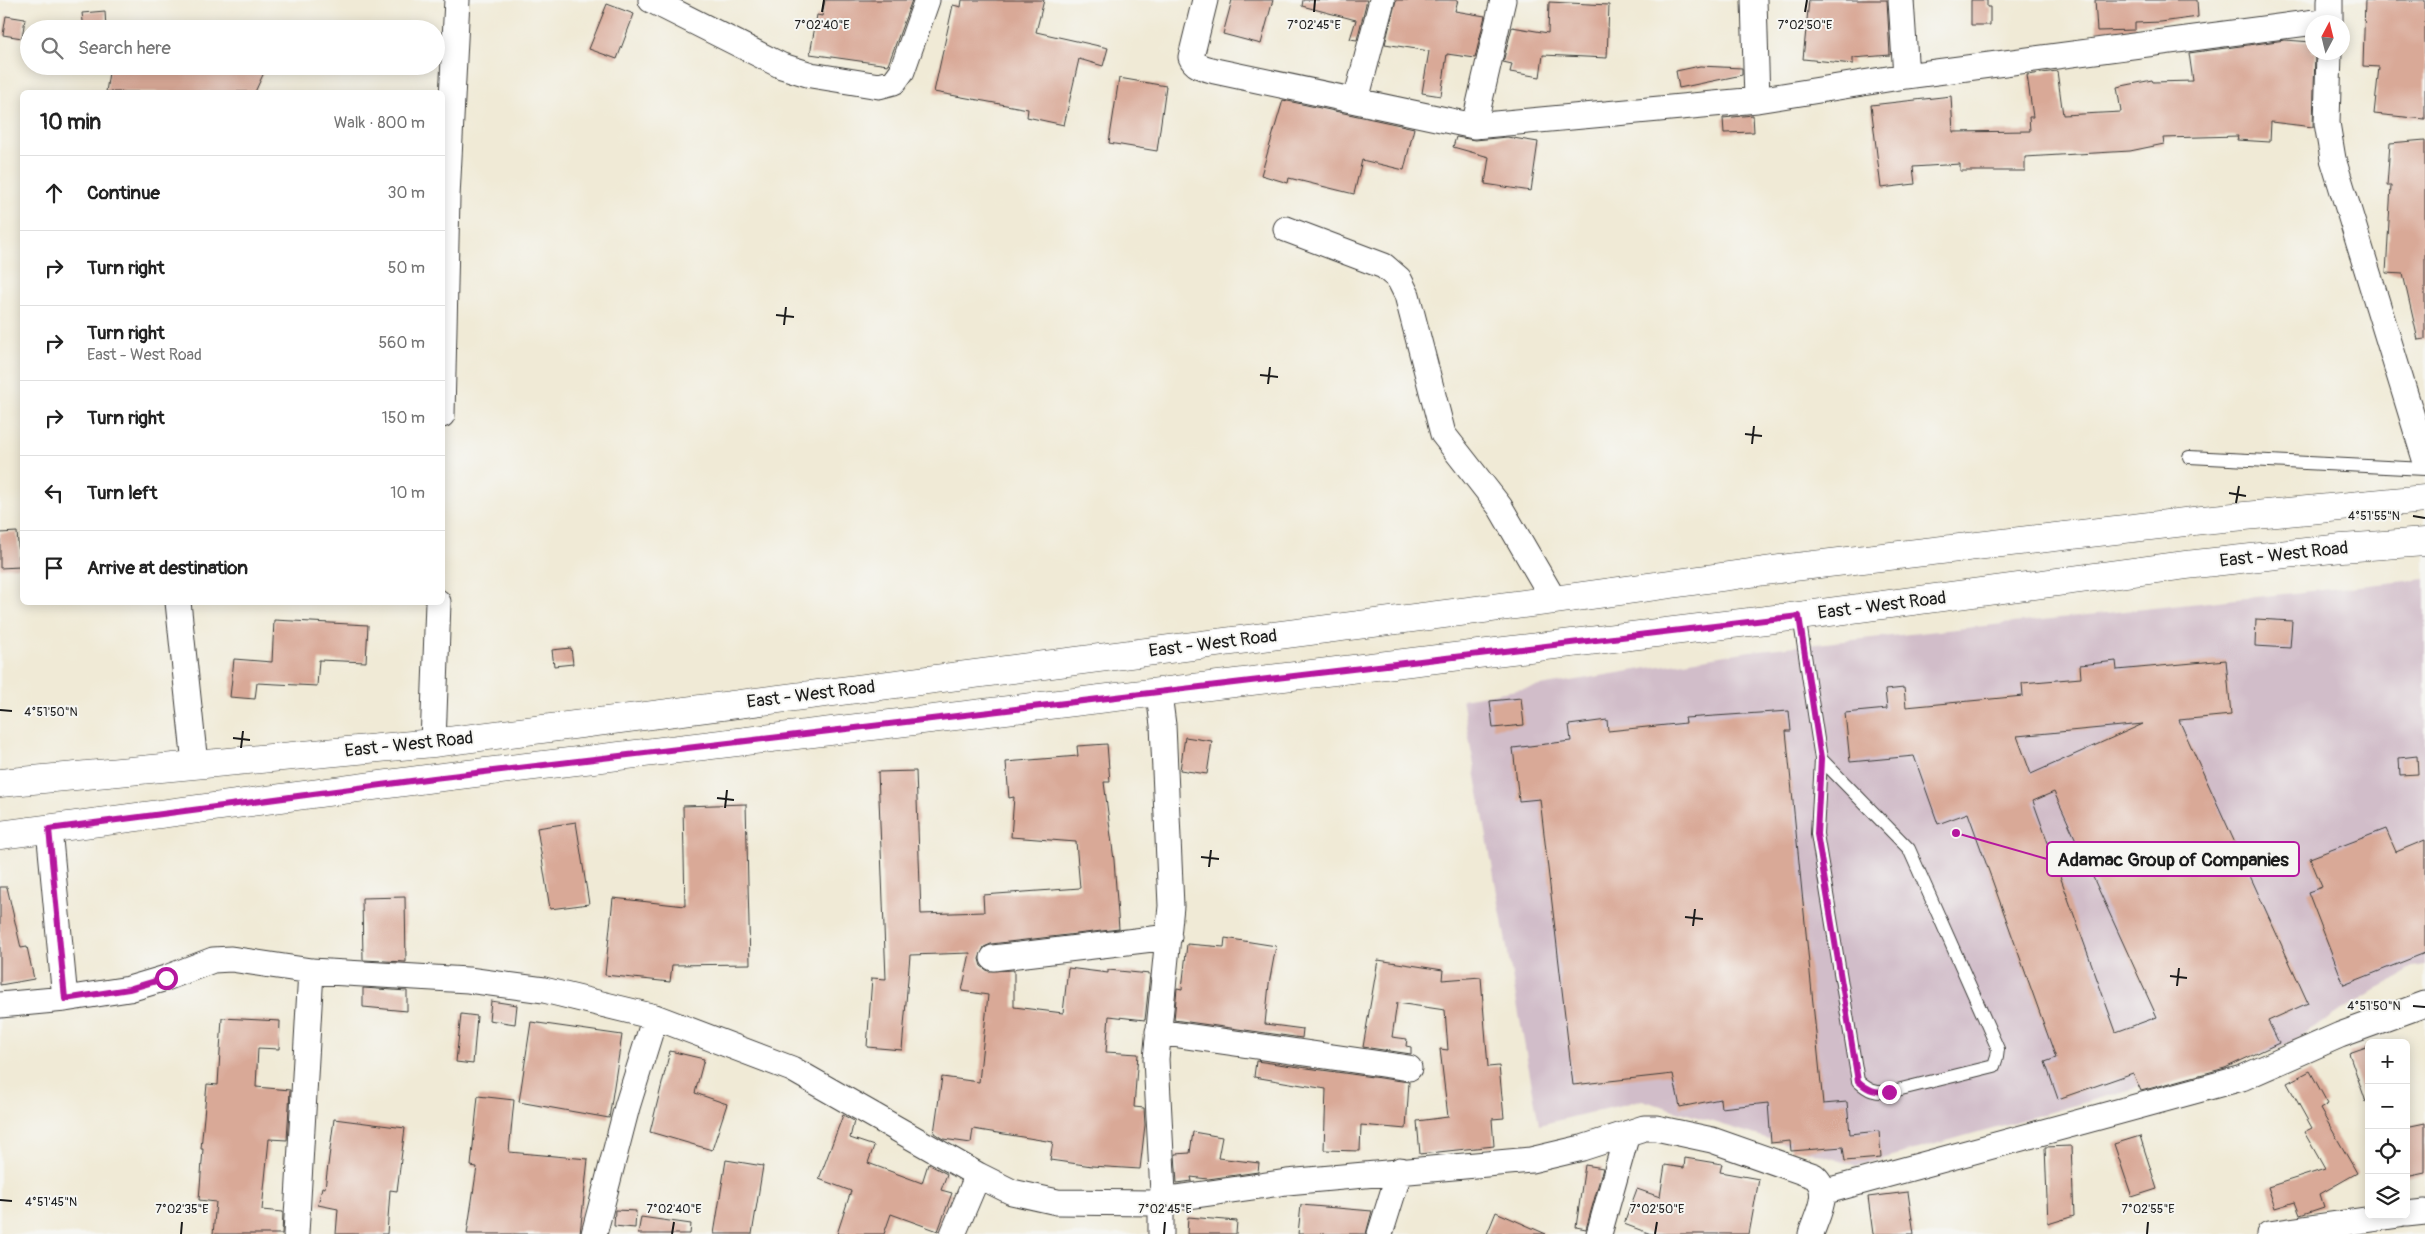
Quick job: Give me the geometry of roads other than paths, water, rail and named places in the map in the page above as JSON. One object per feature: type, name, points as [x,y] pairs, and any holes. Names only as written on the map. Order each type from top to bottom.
[{"type":"main road","name":"East - West Road","points":[[0,783],[434,743],[1554,600],[1805,566],[2202,520],[2425,499]]},
{"type":"main road","name":"East - West Road","points":[[0,835],[444,777],[1158,694],[1799,616],[2186,565],[2342,548],[2425,542]]},
{"type":"street","points":[[445,284],[447,197],[457,0]]},
{"type":"street","points":[[651,0],[782,66],[811,75],[879,86],[894,82],[902,71],[928,0]]},
{"type":"street","points":[[1205,0],[1192,51],[1193,62],[1215,72],[1474,126],[1757,100],[1906,76],[2330,14]]},
{"type":"street","points":[[1356,100],[1382,0]]},
{"type":"street","points":[[1474,126],[1503,0]]},
{"type":"street","points":[[1754,0],[1757,100]]},
{"type":"street","points":[[1902,0],[1906,76]]},
{"type":"street","points":[[2329,60],[2327,123],[2333,159],[2425,459]]},
{"type":"street","points":[[1286,229],[1384,266],[1399,279],[1407,295],[1443,434],[1500,507],[1554,600]]},
{"type":"street","points":[[178,605],[194,764]]},
{"type":"street","points":[[434,743],[438,605]]},
{"type":"street","points":[[1158,694],[1163,725],[1170,877],[1169,937],[1156,1059],[1163,1193],[1161,1200],[1161,1234]]},
{"type":"street","points":[[49,829],[65,999]]},
{"type":"street","points":[[993,958],[1169,937]]},
{"type":"street","points":[[0,1005],[65,999],[129,989],[166,978],[213,960],[232,959],[311,971],[468,980],[544,990],[655,1016],[792,1069],[978,1176],[1012,1192],[1057,1202],[1154,1203],[1161,1200],[1287,1182],[1400,1170],[1530,1160],[1644,1128],[1656,1128],[1712,1140],[1814,1176],[1821,1182],[1824,1192],[1811,1234]]},
{"type":"street","points":[[296,1234],[311,971]]},
{"type":"street","points":[[1824,1192],[2242,1078],[2340,1035],[2425,1004]]},
{"type":"street","points":[[594,1234],[627,1107],[655,1016]]},
{"type":"street","points":[[1158,1032],[1409,1068]]},
{"type":"street","points":[[1599,1234],[1627,1134]]},
{"type":"street","points":[[1380,1234],[1400,1170]]},
{"type":"street","points":[[952,1234],[978,1176]]},
{"type":"street","points":[[2410,1214],[2425,1212]]},
{"type":"street","points":[[2269,1234],[2372,1219]]},
{"type":"lane","points":[[2188,457],[2425,469]]},
{"type":"lane","points":[[1799,616],[1821,759],[1817,834],[1858,1081],[1867,1090],[1889,1092],[1994,1066],[1998,1049],[1909,849],[1821,759]]},
{"type":"place","name":"Adamac Group of Companies","points":[[1956,833]]}]
